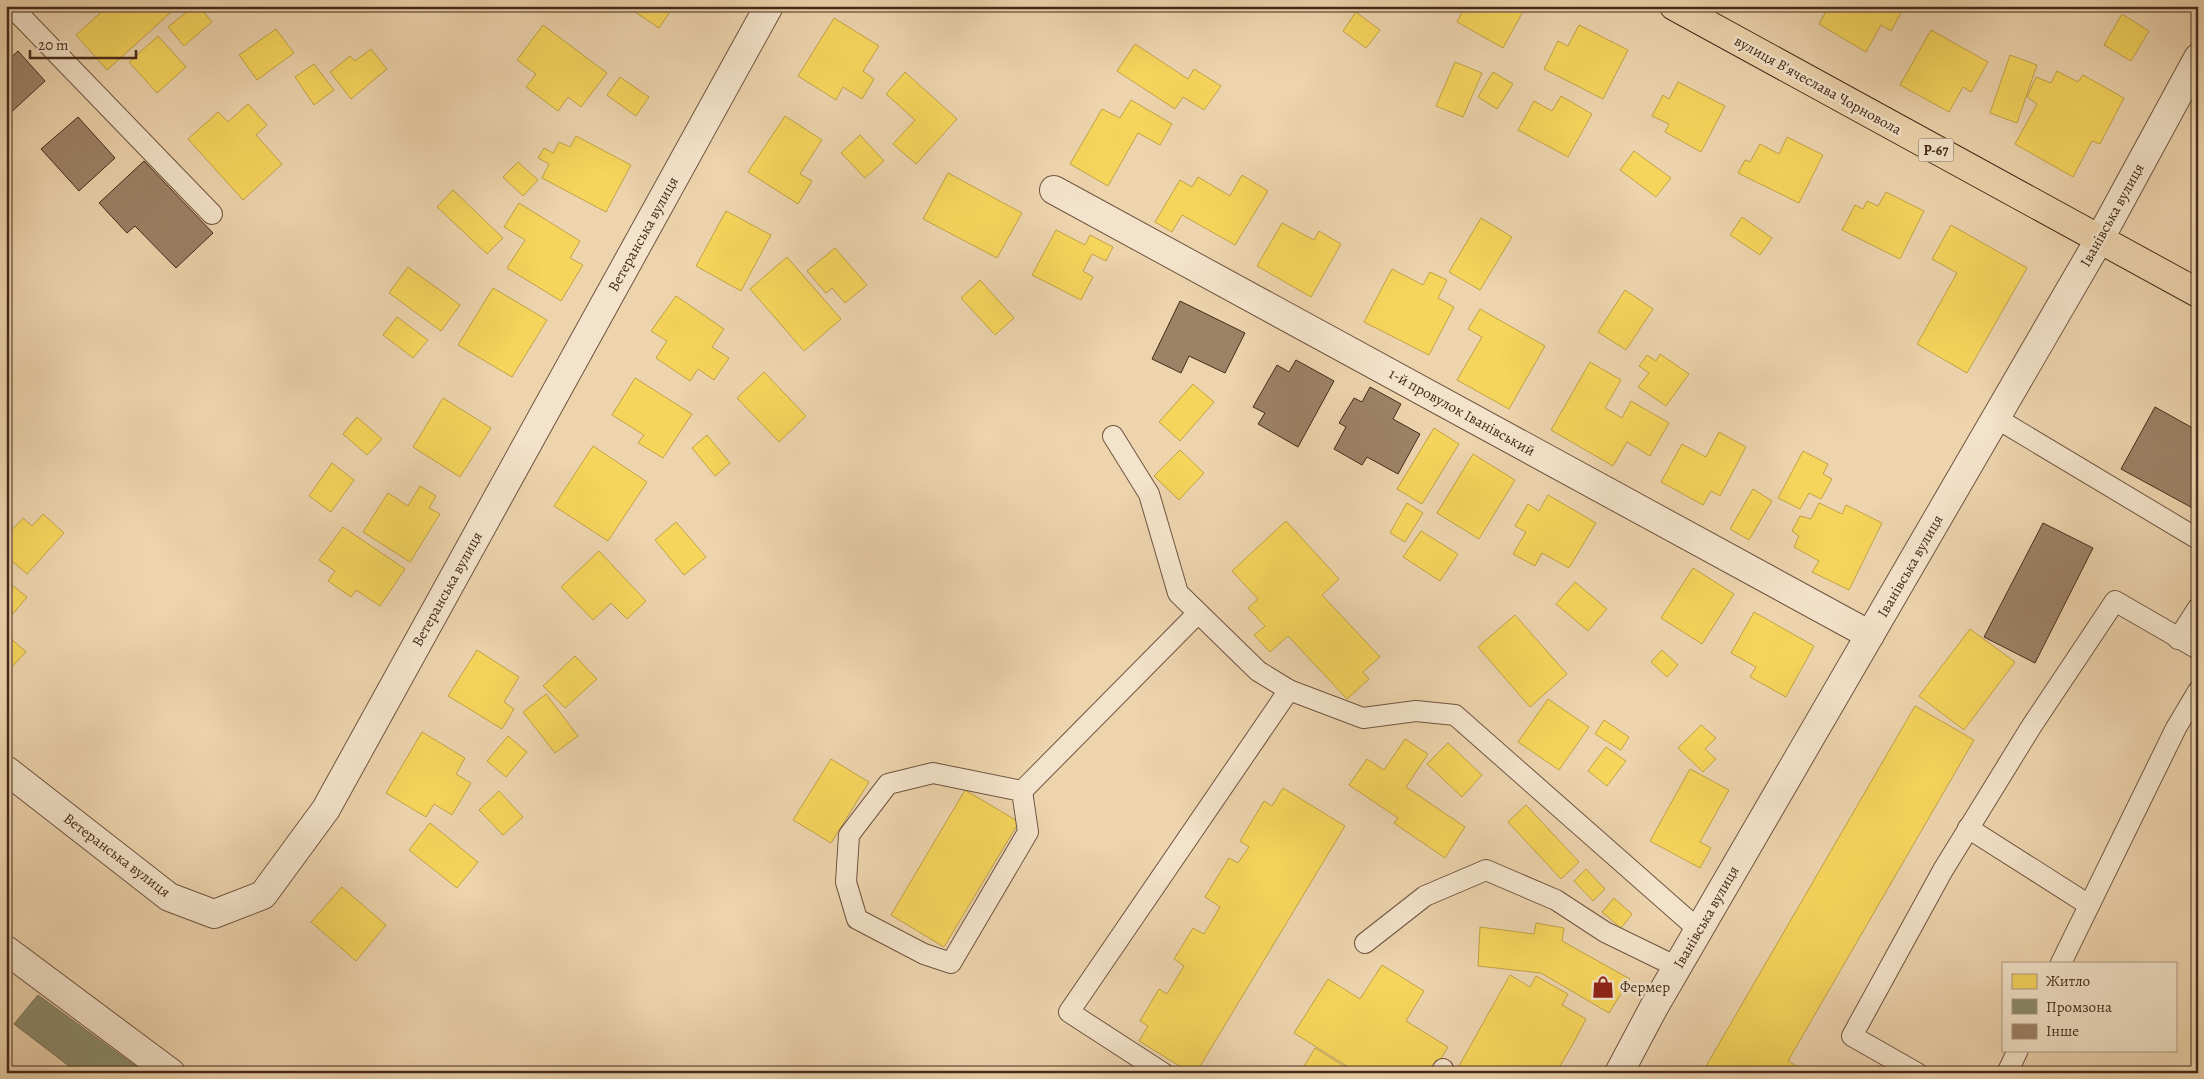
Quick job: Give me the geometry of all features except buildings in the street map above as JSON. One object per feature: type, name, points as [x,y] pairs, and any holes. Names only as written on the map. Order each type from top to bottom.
[{"type":"main road","name":"вулиця В'ячеслава Чорновола","points":[[1674,6],[2198,293]]},
{"type":"street","name":"Ветеранська вулиця","points":[[6,770],[169,897],[214,914],[263,895],[326,809],[769,6]]},
{"type":"street","name":"Іванівська вулиця","points":[[1619,1073],[1677,967],[2099,240],[2198,58]]},
{"type":"street","name":"1-й провулок Іванівський","points":[[1054,190],[1870,635]]},
{"type":"street","points":[[6,950],[172,1073]]},
{"type":"lane","points":[[11,6],[212,214]]},
{"type":"lane","points":[[1996,418],[2198,539]]},
{"type":"lane","points":[[1113,436],[1149,494],[1178,593],[1258,671],[1289,690],[1362,718],[1416,711],[1455,715],[1699,930]]},
{"type":"lane","points":[[1917,1073],[1852,1036],[1943,870],[2031,726],[2115,601],[2198,648]]},
{"type":"lane","points":[[2178,638],[2198,608]]},
{"type":"lane","points":[[1022,791],[1198,613]]},
{"type":"lane","points":[[1162,1073],[1069,1012],[1289,690]]},
{"type":"lane","points":[[2062,962],[2176,728],[2198,690]]},
{"type":"lane","points":[[933,773],[1022,791],[1028,832],[951,963],[924,954],[857,919],[846,882],[849,834],[888,784],[933,773]]},
{"type":"lane","points":[[1968,828],[2090,905]]},
{"type":"lane","points":[[1365,944],[1425,896],[1486,870],[1556,900],[1606,932],[1677,967]]},
{"type":"lane","points":[[2007,1073],[2017,1052]]},
{"type":"place","name":"Фермер","points":[[1603,987]]}]
